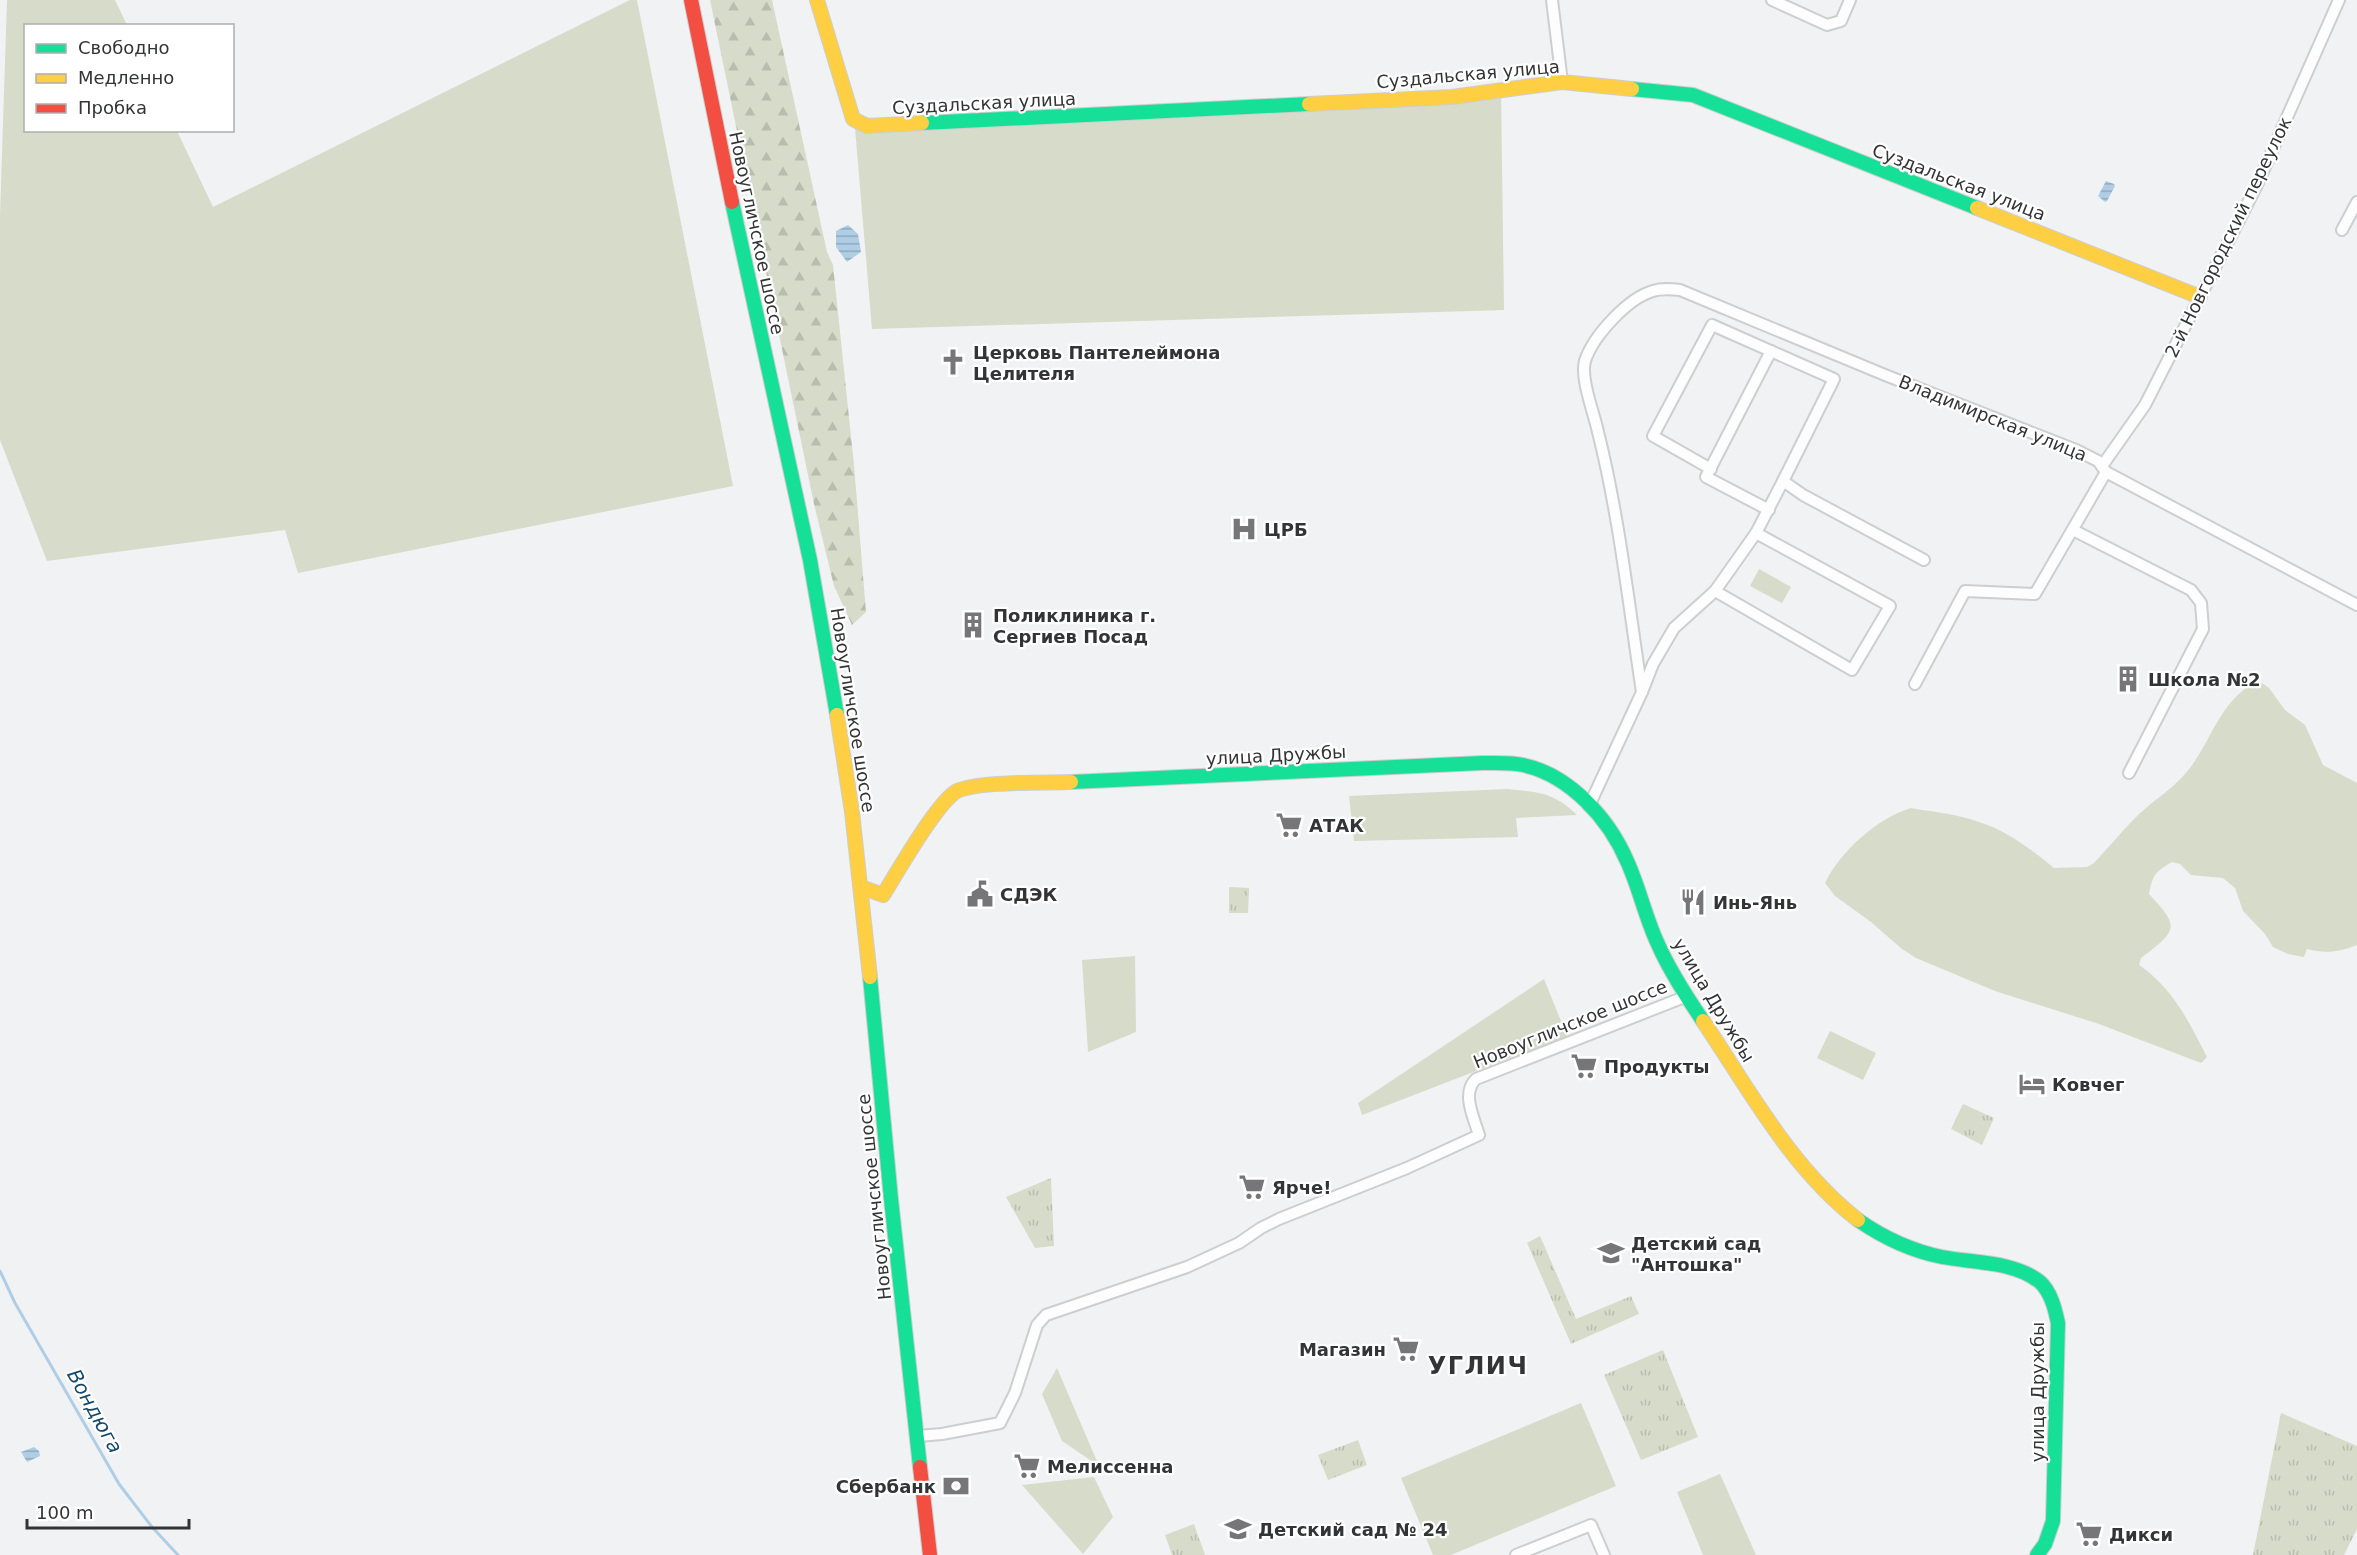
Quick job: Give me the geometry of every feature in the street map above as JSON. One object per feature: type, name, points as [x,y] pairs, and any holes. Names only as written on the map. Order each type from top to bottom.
[{"type":"street","name":"Новоугличское шоссе","points":[[691,0],[715,123],[810,560],[839,724],[861,887],[891,1199],[930,1555]]},
{"type":"street","name":"Суздальская улица","points":[[817,0],[853,119],[867,126],[1452,96],[1562,82],[1693,95],[2200,297]]},
{"type":"street","points":[[1552,0],[1562,82]]},
{"type":"street","points":[[1772,0],[1827,25],[1841,21],[1850,0]]},
{"type":"street","name":"2-й Новгородский переулок","points":[[1915,684],[1965,591],[2035,594],[2073,530],[2104,469],[2145,405],[2257,185],[2339,0]]},
{"type":"street","points":[[2342,230],[2357,202]]},
{"type":"street","name":"Владимирская улица","points":[[1642,692],[1605,460],[1585,381],[1584,362],[1594,341],[1632,301],[1652,291],[1666,288],[1680,290],[1885,375],[2076,450],[2098,461],[2104,469],[2357,605]]},
{"type":"street","points":[[1589,806],[1653,664],[1674,628],[1715,591],[1756,533],[1834,379],[1712,325],[1653,436],[1711,469]]},
{"type":"street","points":[[1769,510],[1706,477],[1771,351]]},
{"type":"street","points":[[1783,481],[1803,495],[1924,560]]},
{"type":"street","points":[[2073,530],[2191,590],[2201,603],[2203,629],[2129,773]]},
{"type":"street","points":[[1715,591],[1852,670],[1890,606],[1756,533]]},
{"type":"street","name":"улица Дружбы","points":[[864,916],[883,895],[942,804],[956,792],[973,786],[1509,763],[1545,773],[1564,784],[1589,806],[1621,846],[1662,953],[1687,996],[1783,1142],[1838,1206],[1877,1233],[1897,1243],[1931,1254],[2021,1271],[2039,1281],[2047,1292],[2054,1306],[2058,1323],[2053,1521],[2045,1544],[2037,1555]]},
{"type":"street","points":[[861,887],[883,895]]},
{"type":"street","name":"Новоугличское шоссе","points":[[918,1436],[1000,1423],[1015,1393],[1036,1325],[1046,1315],[1187,1267],[1239,1243],[1279,1219],[1407,1168],[1479,1135],[1468,1097],[1470,1084],[1476,1079],[1687,996]]},
{"type":"street","points":[[1516,1555],[1591,1525],[1604,1555]]},
{"type":"green space","points":[[7,0],[115,0],[127,24],[24,24],[24,132],[177,132],[213,207],[630,0],[637,0],[733,486],[298,573],[285,530],[47,561],[0,440],[0,216]]},
{"type":"green space","points":[[710,0],[772,0],[827,252],[833,265],[854,465],[866,612],[852,625],[834,586],[814,504]]},
{"type":"green space","points":[[1501,90],[1504,310],[872,329],[855,128]]},
{"type":"green space","points":[[1759,569],[1791,587],[1782,603],[1750,586]]},
{"type":"green space","points":[[2253,683],[2262,683],[2269,688],[2285,710],[2305,725],[2323,765],[2357,783],[2357,945],[2332,952],[2307,949],[2304,957],[2288,954],[2273,947],[2265,934],[2243,911],[2235,888],[2223,878],[2191,875],[2180,864],[2172,862],[2162,868],[2152,882],[2149,894],[2166,914],[2171,928],[2162,941],[2141,958],[2139,965],[2161,984],[2179,1007],[2207,1057],[2201,1063],[2099,1024],[1995,991],[1916,958],[1835,896],[1825,883],[1840,860],[1861,838],[1885,820],[1911,808],[1962,817],[1999,830],[2037,854],[2054,868],[2087,867],[2094,863],[2138,815],[2184,775],[2224,712],[2241,692]]},
{"type":"green space","points":[[1507,789],[1545,794],[1569,807],[1577,815],[1516,818],[1518,837],[1354,841],[1349,796]]},
{"type":"green space","points":[[1229,887],[1249,888],[1248,913],[1229,913]]},
{"type":"green space","points":[[1135,956],[1136,1032],[1088,1052],[1082,960]]},
{"type":"green space","points":[[1544,979],[1567,1036],[1362,1115],[1358,1103]]},
{"type":"green space","points":[[1830,1031],[1876,1053],[1863,1080],[1817,1058]]},
{"type":"green space","points":[[1963,1104],[1994,1118],[1982,1145],[1951,1129]]},
{"type":"green space","points":[[1051,1178],[1054,1246],[1035,1248],[1006,1197]]},
{"type":"green space","points":[[1540,1236],[1576,1319],[1631,1296],[1639,1314],[1571,1344],[1527,1243]]},
{"type":"green space","points":[[1663,1350],[1698,1437],[1641,1460],[1604,1375]]},
{"type":"green space","points":[[1057,1368],[1099,1466],[1062,1441],[1042,1394]]},
{"type":"green space","points":[[1581,1403],[1616,1486],[1451,1555],[1433,1555],[1401,1478]]},
{"type":"green space","points":[[2281,1413],[2357,1446],[2357,1529],[2344,1555],[2253,1555]]},
{"type":"green space","points":[[1358,1440],[1367,1465],[1328,1480],[1318,1455]]},
{"type":"green space","points":[[1720,1474],[1756,1555],[1703,1555],[1677,1492]]},
{"type":"green space","points":[[1094,1477],[1113,1517],[1083,1554],[1022,1485]]},
{"type":"green space","points":[[1194,1524],[1205,1555],[1172,1555],[1165,1535]]},
{"type":"water","points":[[2106,181],[2115,186],[2105,202],[2098,196]]},
{"type":"water","points":[[848,225],[858,234],[861,252],[847,262],[836,247],[836,231]]},
{"type":"water","points":[[34,1447],[39,1451],[40,1456],[27,1462],[21,1452]]},
{"type":"waterway","name":"Вондюга","points":[[0,1271],[15,1303],[119,1484],[152,1527],[178,1555]]},
{"type":"traffic: fast","points":[[1632,89],[1693,95],[1977,208]]},
{"type":"traffic: fast","points":[[922,123],[1309,104]]},
{"type":"traffic: fast","points":[[732,202],[810,560],[837,715]]},
{"type":"traffic: fast","points":[[1071,782],[1482,763],[1513,763],[1540,770],[1557,778],[1572,789],[1599,815],[1610,830],[1631,871],[1662,952],[1678,983],[1703,1021]]},
{"type":"traffic: fast","points":[[870,977],[920,1467]]},
{"type":"traffic: fast","points":[[1858,1220],[1878,1233],[1920,1251],[2018,1270],[2040,1282],[2050,1296],[2058,1323],[2053,1521],[2045,1544],[2037,1555]]},
{"type":"traffic: slow","points":[[817,0],[853,119],[867,126],[922,123]]},
{"type":"traffic: slow","points":[[1309,104],[1452,97],[1562,82],[1632,89]]},
{"type":"traffic: slow","points":[[1977,208],[2200,297]]},
{"type":"traffic: slow","points":[[837,715],[852,812],[870,977]]},
{"type":"traffic: slow","points":[[861,887],[883,895],[928,823],[957,791],[996,784],[1071,782]]},
{"type":"traffic: slow","points":[[1703,1021],[1792,1153],[1812,1177],[1858,1220]]},
{"type":"traffic: jam","points":[[691,0],[732,202]]},
{"type":"traffic: jam","points":[[920,1467],[930,1555]]},
{"type":"place","name":"Церковь Пантелеймона Целителя","points":[[953,362]]},
{"type":"place","name":"ЦРБ","points":[[1244,529]]},
{"type":"place","name":"Поликлиника г. Сергиев Посад","points":[[973,625]]},
{"type":"place","name":"Школа №2","points":[[2128,679]]},
{"type":"place","name":"АТАК","points":[[1289,825]]},
{"type":"place","name":"СДЭК","points":[[980,894]]},
{"type":"place","name":"Инь-Янь","points":[[1693,902]]},
{"type":"place","name":"Продукты","points":[[1584,1066]]},
{"type":"place","name":"Ковчег","points":[[2032,1084]]},
{"type":"place","name":"Ярче!","points":[[1252,1187]]},
{"type":"place","name":"Детский сад \"Антошка\"","points":[[1611,1253]]},
{"type":"place","name":"Магазин","points":[[1406,1349]]},
{"type":"place","name":"Мелиссенна","points":[[1027,1466]]},
{"type":"place","name":"Сбербанк","points":[[956,1486]]},
{"type":"place","name":"Детский сад № 24","points":[[1238,1529]]},
{"type":"place","name":"Дикси","points":[[2089,1534]]},
{"type":"district","name":"УГЛИЧ","points":[[1478,1366]]}]
